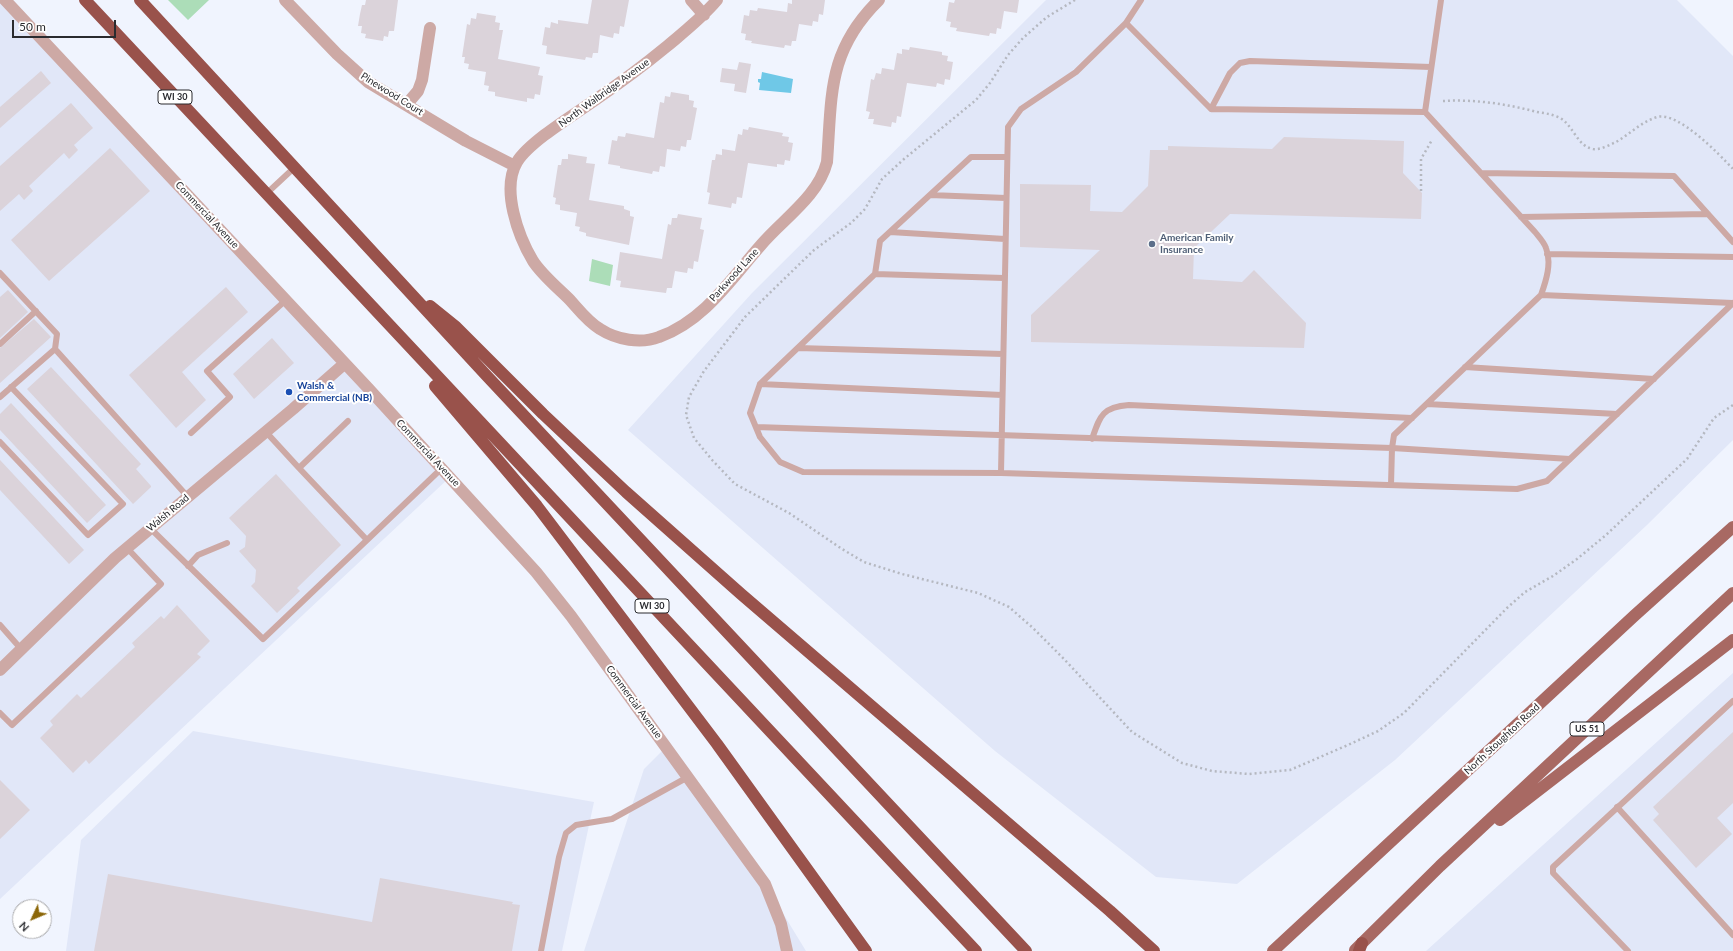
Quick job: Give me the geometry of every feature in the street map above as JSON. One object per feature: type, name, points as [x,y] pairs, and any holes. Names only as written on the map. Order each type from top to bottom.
[{"type":"highway","name":"WI 30","points":[[85,0],[976,951]]},
{"type":"highway","points":[[140,0],[705,610],[1026,951]]},
{"type":"highway","points":[[329,261],[537,506],[717,744],[866,951]]},
{"type":"highway","points":[[390,271],[456,327],[544,414],[632,497],[741,594],[1110,911],[1153,950]]},
{"type":"highway","points":[[851,930],[863,951]]},
{"type":"main road","name":"North Stoughton Road","points":[[1273,951],[1730,529]]},
{"type":"main road","name":"US 51","points":[[1358,948],[1440,866],[1733,593]]},
{"type":"main road","points":[[1440,866],[1733,640]]},
{"type":"street","name":"Commercial Avenue","points":[[5,0],[442,468],[536,572],[688,777],[765,884],[781,924],[787,951]]},
{"type":"street","name":"Pinewood Court","points":[[285,0],[354,70],[379,89],[407,104],[466,141],[515,166]]},
{"type":"street","points":[[691,0],[704,15]]},
{"type":"street","name":"North Walbridge Avenue","points":[[511,197],[512,172],[524,153],[544,137],[627,79],[704,15],[717,0]]},
{"type":"street","name":"Parkwood Lane","points":[[511,197],[514,213],[526,248],[534,262],[587,319],[600,329],[613,336],[628,340],[644,341],[659,338],[673,331],[699,313],[723,290],[762,244],[820,181],[827,162],[833,79],[841,54],[854,28],[863,16],[879,0]]},
{"type":"street","points":[[407,104],[418,91],[420,85],[430,28]]},
{"type":"street","name":"Walsh Road","points":[[0,670],[127,548],[266,432],[344,364]]},
{"type":"lane","points":[[1001,473],[1006,156],[1008,127],[1021,109],[1076,72],[1126,23],[1141,0]]},
{"type":"lane","points":[[1425,112],[1441,0]]},
{"type":"lane","points":[[1126,23],[1211,109],[1425,112],[1535,232],[1546,248],[1547,277],[1541,295],[1394,435],[1392,448],[1391,485]]},
{"type":"lane","points":[[1211,109],[1230,73],[1240,64],[1250,61],[1431,67]]},
{"type":"lane","points":[[1006,156],[971,157],[880,241],[875,274],[760,384],[750,413],[760,437],[780,462],[803,472],[1001,473],[1517,489],[1547,481],[1733,303]]},
{"type":"lane","points":[[266,194],[295,167]]},
{"type":"lane","points":[[1481,173],[1674,176],[1733,242]]},
{"type":"lane","points":[[930,195],[1006,198]]},
{"type":"lane","points":[[1521,217],[1708,214]]},
{"type":"lane","points":[[890,232],[1005,239]]},
{"type":"lane","points":[[1547,254],[1733,258]]},
{"type":"lane","points":[[0,273],[57,334],[55,349],[0,397]]},
{"type":"lane","points":[[875,274],[1004,278]]},
{"type":"lane","points":[[0,285],[6,279]]},
{"type":"lane","points":[[1541,295],[1733,303]]},
{"type":"lane","points":[[191,433],[230,397],[207,371],[286,300]]},
{"type":"lane","points":[[0,344],[36,312]]},
{"type":"lane","points":[[798,348],[1003,354]]},
{"type":"lane","points":[[55,349],[188,497]]},
{"type":"lane","points":[[1465,367],[1654,379]]},
{"type":"lane","points":[[760,384],[1002,395]]},
{"type":"lane","points":[[0,442],[88,535],[122,504],[11,387]]},
{"type":"lane","points":[[1427,404],[1617,414]]},
{"type":"lane","points":[[1092,439],[1098,422],[1104,413],[1114,406],[1129,405],[1412,418]]},
{"type":"lane","points":[[299,468],[348,421]]},
{"type":"lane","points":[[756,428],[1392,448],[1570,459]]},
{"type":"lane","points":[[266,432],[367,540]]},
{"type":"lane","points":[[150,528],[263,639],[442,468]]},
{"type":"lane","points":[[188,566],[198,555],[227,543]]},
{"type":"lane","points":[[0,713],[12,725],[161,584],[127,548]]},
{"type":"lane","points":[[0,625],[22,650]]},
{"type":"lane","points":[[1628,951],[1552,870],[1555,863],[1733,701]]},
{"type":"lane","points":[[541,951],[559,857],[566,833],[576,824],[612,820],[688,777]]},
{"type":"lane","points":[[1617,807],[1733,935]]},
{"type":"path","points":[[1443,101],[1462,100],[1514,106],[1559,117],[1572,129],[1580,142],[1593,149],[1605,147],[1623,138],[1642,122],[1660,116],[1679,121],[1702,138],[1733,169]]},
{"type":"path","points":[[1421,192],[1421,159],[1432,140]]},
{"type":"shaded area","points":[[0,0],[450,477],[0,899]]},
{"type":"shaded area","points":[[1046,0],[1677,0],[1733,56],[1733,440],[1647,525],[1395,760],[1237,884],[1156,877],[995,751],[628,430],[752,293]]},
{"type":"shaded area","points":[[1733,673],[1733,951],[1426,951]]},
{"type":"shaded area","points":[[193,731],[594,802],[562,951],[66,951],[81,840]]},
{"type":"shaded area","points":[[666,747],[765,884],[806,951],[584,951],[644,769]]},
{"type":"green space","points":[[168,0],[209,0],[188,20]]},
{"type":"green space","points":[[592,259],[613,265],[610,286],[589,281]]},
{"type":"water","points":[[762,72],[793,79],[791,93],[759,90],[760,83],[758,82],[758,79],[761,79]]},
{"type":"building","points":[[366,0],[398,0],[394,31],[389,31],[388,37],[384,36],[383,41],[365,38],[366,34],[361,33],[362,26],[358,26],[362,5],[365,5]]},
{"type":"building","points":[[592,0],[629,0],[624,27],[620,26],[619,34],[614,33],[613,38],[600,35],[598,53],[593,53],[592,58],[586,57],[585,60],[546,54],[547,46],[542,45],[545,27],[550,28],[551,22],[558,24],[558,20],[588,24]]},
{"type":"building","points":[[792,0],[825,0],[823,15],[819,14],[818,22],[813,21],[812,26],[799,24],[796,41],[792,41],[791,46],[785,45],[784,48],[751,43],[752,41],[745,40],[746,34],[741,33],[744,15],[749,16],[750,10],[757,11],[758,8],[787,12],[788,3],[792,4]]},
{"type":"building","points":[[955,0],[1019,0],[1017,13],[1004,11],[1001,29],[997,28],[996,34],[990,33],[989,36],[956,31],[957,28],[950,27],[951,22],[946,21],[949,2],[954,3]]},
{"type":"building","points":[[477,13],[496,16],[495,22],[500,23],[499,30],[503,30],[498,59],[540,67],[538,75],[543,76],[540,95],[535,94],[534,99],[527,98],[527,102],[495,96],[495,92],[488,91],[489,86],[484,85],[486,72],[468,69],[469,64],[464,63],[465,57],[462,57],[467,24],[470,25],[471,18],[476,19]]},
{"type":"building","points":[[910,47],[942,52],[942,55],[948,56],[947,61],[953,62],[950,80],[945,79],[944,85],[937,83],[936,87],[907,83],[901,117],[897,116],[896,123],[892,122],[891,127],[873,124],[874,119],[868,119],[870,112],[866,111],[871,79],[874,80],[876,73],[881,74],[882,68],[894,70],[897,53],[902,54],[902,49],[909,50]]},
{"type":"building","points":[[739,62],[751,64],[746,93],[734,91],[735,84],[720,82],[722,68],[737,70]]},
{"type":"building","points":[[41,71],[51,83],[0,128],[0,107]]},
{"type":"building","points":[[671,92],[689,95],[689,100],[694,101],[693,107],[697,108],[691,140],[687,140],[686,147],[681,146],[680,151],[667,149],[665,167],[660,166],[659,172],[653,171],[652,174],[620,168],[620,166],[608,164],[612,140],[617,141],[618,136],[625,137],[626,133],[654,138],[660,102],[664,103],[665,96],[670,97]]},
{"type":"building","points":[[71,103],[93,128],[74,145],[78,150],[69,159],[64,153],[29,186],[33,191],[24,200],[19,194],[0,211],[0,166]]},
{"type":"building","points":[[749,127],[783,133],[782,136],[789,137],[788,142],[793,143],[790,161],[785,160],[784,165],[777,164],[777,167],[748,163],[742,198],[737,197],[736,204],[732,203],[731,208],[708,204],[710,193],[707,192],[712,160],[715,160],[716,154],[722,155],[722,149],[735,151],[738,134],[742,135],[743,129],[748,130]]},
{"type":"building","name":"American Family Insurance","points":[[1284,137],[1404,141],[1403,173],[1422,193],[1421,219],[1230,214],[1194,248],[1193,279],[1242,282],[1254,270],[1306,323],[1304,348],[1031,342],[1031,315],[1100,250],[1020,247],[1020,184],[1091,185],[1090,211],[1122,212],[1148,186],[1150,150],[1168,150],[1168,146],[1272,149]]},
{"type":"building","points":[[110,148],[150,191],[49,281],[11,240]]},
{"type":"building","points":[[568,154],[587,157],[586,163],[595,164],[589,200],[624,206],[624,209],[630,211],[630,216],[634,217],[629,245],[586,236],[586,233],[579,231],[580,227],[575,226],[577,213],[560,210],[560,205],[555,204],[556,198],[553,197],[558,165],[561,165],[562,159],[568,159]]},
{"type":"building","points":[[678,214],[702,218],[700,229],[704,230],[698,262],[694,261],[693,269],[688,268],[687,273],[675,271],[672,288],[667,288],[666,293],[620,287],[621,281],[616,280],[620,252],[662,259],[668,224],[671,225],[672,218],[677,218]]},
{"type":"building","points":[[226,287],[248,312],[182,372],[206,400],[176,428],[129,375]]},
{"type":"building","points":[[8,290],[28,312],[0,338],[0,297]]},
{"type":"building","points":[[34,319],[51,337],[0,383],[0,348]]},
{"type":"building","points":[[272,338],[294,363],[254,399],[233,374]]},
{"type":"building","points":[[51,367],[141,464],[136,469],[151,487],[133,504],[27,389]]},
{"type":"building","points":[[11,403],[106,505],[87,523],[0,430],[0,414]]},
{"type":"building","points":[[0,460],[84,550],[69,564],[0,490]]},
{"type":"building","points":[[276,474],[341,545],[297,588],[300,591],[277,613],[251,586],[255,582],[256,570],[239,551],[245,547],[246,536],[229,518]]},
{"type":"building","points":[[177,605],[210,641],[197,654],[201,657],[89,764],[86,760],[73,773],[40,738],[53,725],[50,721],[77,694],[81,698],[135,647],[132,643],[161,616],[164,619]]},
{"type":"building","points":[[1733,732],[1733,803],[1717,818],[1732,834],[1696,868],[1653,820],[1659,814],[1653,807]]},
{"type":"building","points":[[0,780],[30,810],[0,839]]},
{"type":"building","points":[[108,874],[372,922],[380,878],[513,902],[512,904],[520,905],[512,951],[94,951]]},
{"type":"place","name":"American Family Insurance","points":[[1152,244]]},
{"type":"place","name":"Walsh & Commercial (NB)","points":[[289,392]]}]
